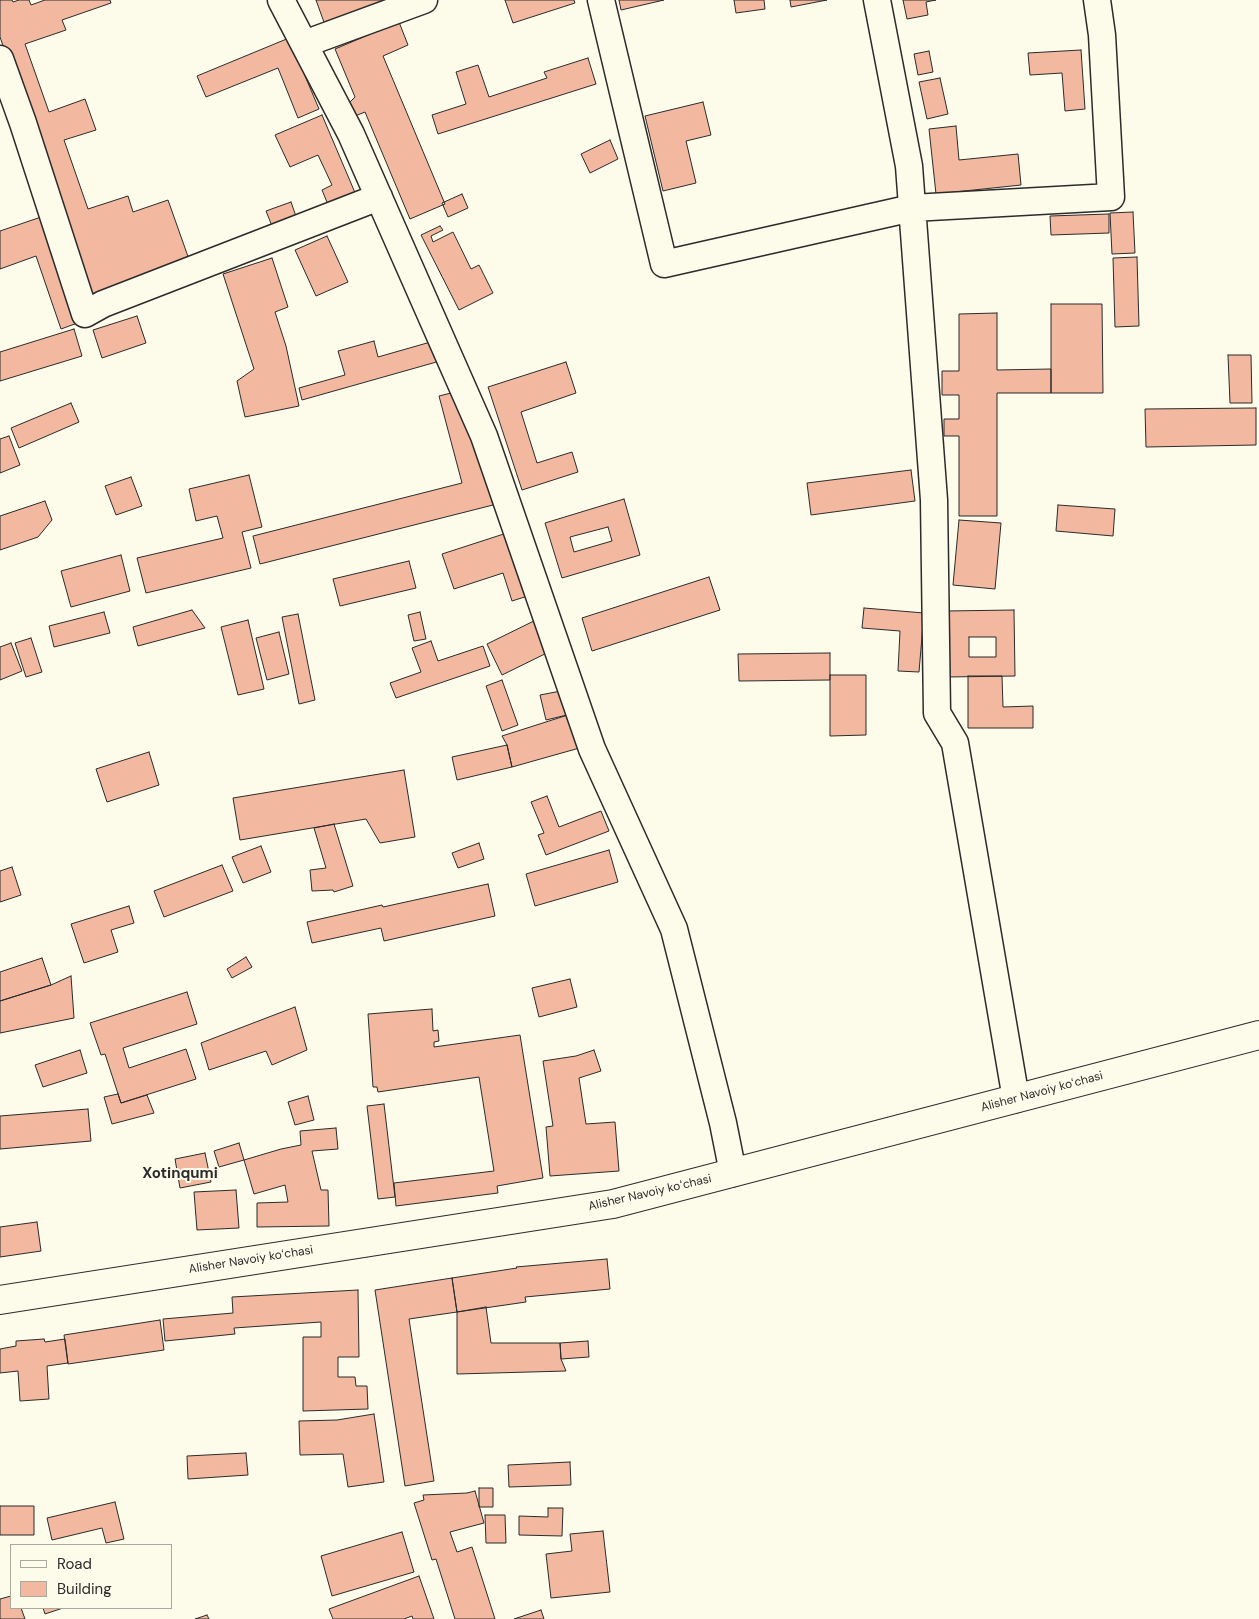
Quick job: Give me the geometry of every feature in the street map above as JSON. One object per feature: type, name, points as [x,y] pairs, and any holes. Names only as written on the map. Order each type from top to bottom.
[{"type":"main road","name":"Alisher Navoiy koʻchasi","points":[[0,1300],[613,1204],[1259,1036]]},
{"type":"street","points":[[280,0],[351,134],[484,436],[592,749],[674,929],[723,1124],[733,1173]]},
{"type":"street","points":[[304,44],[424,0]]},
{"type":"street","points":[[601,0],[664,264],[912,208],[1111,197],[1102,35],[1097,0]]},
{"type":"street","points":[[877,0],[909,166],[934,500],[938,713],[955,743],[1016,1099]]},
{"type":"street","points":[[0,59],[23,123],[85,314],[103,304],[379,197]]},
{"type":"building","points":[[0,0],[12,0],[13,2],[29,0],[31,5],[45,0],[110,0],[111,3],[62,20],[66,30],[25,44],[49,112],[85,99],[96,130],[64,140],[88,209],[128,196],[133,212],[168,200],[191,265],[92,300],[0,37]]},
{"type":"building","points":[[316,0],[389,0],[325,25]]},
{"type":"building","points":[[505,0],[574,0],[575,3],[513,23]]},
{"type":"building","points":[[619,0],[664,0],[621,10]]},
{"type":"building","points":[[734,0],[764,0],[765,9],[736,13]]},
{"type":"building","points":[[790,0],[827,0],[791,7]]},
{"type":"building","points":[[903,0],[936,0],[926,2],[928,15],[907,19]]},
{"type":"building","points":[[399,22],[408,45],[383,56],[445,204],[410,219],[365,112],[355,116],[349,103],[355,97],[335,49]]},
{"type":"building","points":[[289,38],[319,109],[298,118],[278,68],[206,97],[197,76]]},
{"type":"building","points":[[1081,50],[1085,109],[1065,111],[1062,73],[1030,75],[1028,53]]},
{"type":"building","points":[[929,51],[933,72],[918,75],[914,54]]},
{"type":"building","points":[[588,58],[596,84],[438,134],[432,115],[466,104],[456,72],[478,65],[489,97],[547,78],[544,72]]},
{"type":"building","points":[[940,78],[948,114],[927,119],[919,82]]},
{"type":"building","points":[[703,102],[711,135],[686,141],[696,183],[663,191],[645,116]]},
{"type":"building","points":[[322,115],[356,195],[329,207],[322,190],[332,185],[318,155],[290,167],[275,135]]},
{"type":"building","points":[[956,126],[959,160],[1018,154],[1021,185],[936,194],[929,129]]},
{"type":"building","points":[[610,140],[618,159],[590,173],[581,154]]},
{"type":"building","points":[[462,194],[468,208],[448,217],[442,203]]},
{"type":"building","points":[[291,202],[298,222],[274,231],[266,211]]},
{"type":"building","points":[[1133,212],[1135,253],[1112,254],[1110,213]]},
{"type":"building","points":[[1109,214],[1109,233],[1051,235],[1050,216]]},
{"type":"building","points":[[47,215],[83,321],[61,329],[36,256],[0,269],[0,231]]},
{"type":"building","points":[[440,226],[443,230],[431,236],[433,242],[453,232],[471,269],[479,265],[493,293],[459,310],[421,235]]},
{"type":"building","points":[[327,236],[348,282],[316,296],[295,250]]},
{"type":"building","points":[[1137,257],[1139,326],[1115,327],[1113,258]]},
{"type":"building","points":[[272,258],[288,307],[275,312],[286,346],[299,406],[245,417],[237,381],[254,369],[223,274]]},
{"type":"building","points":[[1051,304],[1102,304],[1103,393],[1051,393]]},
{"type":"building","points":[[997,313],[997,370],[1051,369],[1051,393],[997,393],[997,516],[959,516],[959,436],[944,436],[944,419],[959,419],[959,395],[942,395],[942,371],[959,371],[959,314]]},
{"type":"building","points":[[137,316],[146,343],[102,358],[93,330]]},
{"type":"building","points":[[74,329],[82,356],[0,381],[0,352]]},
{"type":"building","points":[[374,341],[378,357],[434,341],[440,361],[302,400],[299,388],[345,375],[338,351]]},
{"type":"building","points":[[1228,355],[1251,355],[1252,403],[1230,403]]},
{"type":"building","points":[[566,362],[576,393],[521,412],[537,463],[572,452],[578,472],[522,490],[488,387]]},
{"type":"building","points":[[463,390],[493,505],[260,564],[253,536],[462,483],[439,396]]},
{"type":"building","points":[[71,403],[79,422],[19,448],[11,428]]},
{"type":"building","points":[[1256,408],[1256,445],[1146,447],[1145,409]]},
{"type":"building","points":[[9,436],[20,465],[0,473],[0,439]]},
{"type":"building","points":[[911,470],[915,501],[811,515],[807,483]]},
{"type":"building","points":[[249,475],[262,527],[242,532],[251,568],[146,593],[137,558],[223,538],[217,516],[196,521],[189,489]]},
{"type":"building","points":[[131,477],[142,506],[116,515],[105,486]]},
{"type":"building","points":[[624,499],[640,555],[562,578],[545,523]],"holes":[[[608,527],[612,541],[574,552],[570,537]]]},
{"type":"building","points":[[45,501],[52,520],[38,537],[0,550],[0,516]]},
{"type":"building","points":[[1058,505],[1115,509],[1113,536],[1056,531]]},
{"type":"building","points":[[959,520],[1001,523],[995,589],[953,585]]},
{"type":"building","points":[[513,531],[534,594],[512,601],[503,573],[454,589],[442,554]]},
{"type":"building","points":[[121,555],[130,591],[71,607],[61,571]]},
{"type":"building","points":[[409,561],[416,588],[340,606],[333,579]]},
{"type":"building","points":[[709,577],[720,610],[592,651],[582,618]]},
{"type":"building","points":[[864,608],[924,613],[919,672],[898,671],[900,631],[862,628]]},
{"type":"building","points":[[192,610],[205,628],[138,646],[133,627]]},
{"type":"building","points":[[1014,610],[1015,676],[946,677],[946,611]],"holes":[[[969,637],[996,637],[996,657],[969,657]]]},
{"type":"building","points":[[104,612],[110,633],[54,647],[49,626]]},
{"type":"building","points":[[420,612],[426,639],[414,641],[408,615]]},
{"type":"building","points":[[298,614],[315,700],[299,704],[282,617]]},
{"type":"building","points":[[540,618],[555,649],[502,675],[487,644]]},
{"type":"building","points":[[248,620],[264,689],[238,695],[221,627]]},
{"type":"building","points":[[279,632],[289,674],[267,680],[256,638]]},
{"type":"building","points":[[31,638],[42,672],[26,677],[15,643]]},
{"type":"building","points":[[431,641],[438,661],[483,646],[490,666],[396,698],[390,683],[421,672],[412,648]]},
{"type":"building","points":[[11,643],[22,671],[0,680],[0,647]]},
{"type":"building","points":[[830,653],[830,680],[739,681],[738,654]]},
{"type":"building","points":[[830,675],[866,675],[866,735],[830,736]]},
{"type":"building","points":[[968,676],[1002,676],[1003,707],[1033,706],[1033,728],[968,728]]},
{"type":"building","points":[[502,680],[518,725],[502,731],[486,686]]},
{"type":"building","points":[[566,690],[571,714],[546,720],[540,695]]},
{"type":"building","points":[[571,714],[583,747],[512,767],[507,745],[502,736]]},
{"type":"building","points":[[507,745],[512,767],[457,780],[452,757]]},
{"type":"building","points":[[149,752],[159,785],[107,802],[96,769]]},
{"type":"building","points":[[404,770],[415,837],[380,843],[366,819],[240,840],[233,798]]},
{"type":"building","points":[[547,796],[559,827],[601,811],[609,831],[546,855],[538,835],[544,833],[531,802]]},
{"type":"building","points":[[334,824],[353,886],[334,892],[333,890],[312,891],[310,870],[326,868],[314,828]]},
{"type":"building","points":[[479,843],[484,859],[458,868],[452,853]]},
{"type":"building","points":[[261,846],[271,872],[243,883],[232,857]]},
{"type":"building","points":[[609,850],[618,882],[535,906],[526,874]]},
{"type":"building","points":[[222,865],[233,891],[164,917],[154,891]]},
{"type":"building","points":[[12,867],[21,895],[0,902],[0,871]]},
{"type":"building","points":[[488,884],[495,916],[384,941],[381,928],[312,943],[307,922]]},
{"type":"building","points":[[129,906],[134,923],[111,930],[118,952],[84,963],[71,924]]},
{"type":"building","points":[[246,957],[252,967],[232,978],[227,969]]},
{"type":"building","points":[[42,958],[51,985],[0,1001],[0,972]]},
{"type":"building","points":[[71,976],[74,1018],[0,1033],[0,1001],[51,985]]},
{"type":"building","points":[[570,979],[577,1007],[539,1017],[532,988]]},
{"type":"building","points":[[187,992],[197,1024],[123,1048],[129,1068],[186,1049],[196,1079],[121,1103],[105,1054],[101,1055],[90,1023]]},
{"type":"building","points":[[295,1007],[307,1050],[272,1065],[266,1051],[209,1070],[201,1043]]},
{"type":"building","points":[[432,1009],[433,1031],[438,1030],[439,1041],[434,1042],[434,1047],[520,1035],[543,1178],[497,1186],[498,1193],[396,1206],[394,1183],[494,1171],[479,1077],[378,1092],[377,1087],[373,1087],[368,1014]]},
{"type":"building","points":[[80,1050],[87,1073],[43,1087],[35,1065]]},
{"type":"building","points":[[594,1050],[601,1071],[579,1078],[586,1124],[615,1122],[619,1171],[550,1176],[546,1127],[553,1126],[543,1061],[576,1056]]},
{"type":"building","points":[[118,1094],[121,1103],[147,1095],[154,1113],[112,1124],[104,1097]]},
{"type":"building","points":[[308,1096],[314,1120],[295,1125],[288,1102]]},
{"type":"building","points":[[384,1104],[395,1197],[378,1199],[367,1106]]},
{"type":"building","points":[[88,1109],[91,1141],[0,1149],[0,1116]]},
{"type":"building","points":[[336,1128],[338,1149],[312,1151],[321,1190],[328,1190],[329,1226],[257,1227],[257,1203],[288,1202],[285,1185],[254,1194],[244,1160],[301,1145],[300,1131]]},
{"type":"building","points":[[239,1143],[244,1160],[219,1167],[214,1151]]},
{"type":"building","points":[[205,1153],[211,1182],[180,1188],[175,1159]]},
{"type":"building","points":[[236,1190],[239,1228],[197,1230],[194,1192]]},
{"type":"building","points":[[37,1222],[41,1251],[0,1257],[0,1227]]},
{"type":"building","points":[[607,1259],[610,1289],[525,1297],[526,1302],[457,1312],[452,1278],[516,1267]]},
{"type":"building","points":[[452,1278],[457,1312],[409,1319],[434,1481],[405,1486],[375,1290]]},
{"type":"building","points":[[358,1290],[359,1357],[338,1357],[338,1377],[355,1377],[356,1386],[367,1386],[368,1409],[303,1411],[303,1337],[321,1337],[321,1322],[234,1328],[235,1334],[165,1341],[163,1319],[233,1313],[232,1297]]},
{"type":"building","points":[[486,1307],[491,1343],[560,1343],[561,1359],[566,1371],[457,1374],[457,1312]]},
{"type":"building","points":[[160,1320],[164,1350],[68,1364],[64,1335]]},
{"type":"building","points":[[44,1339],[45,1342],[65,1339],[68,1363],[47,1366],[49,1399],[20,1401],[18,1371],[0,1373],[0,1349],[16,1346],[16,1341]]},
{"type":"building","points":[[588,1341],[589,1357],[561,1359],[560,1343]]},
{"type":"building","points":[[374,1414],[384,1482],[348,1487],[343,1454],[300,1455],[299,1421],[337,1420]]},
{"type":"building","points":[[246,1453],[248,1475],[188,1479],[187,1456]]},
{"type":"building","points":[[570,1462],[571,1485],[509,1487],[508,1465]]},
{"type":"building","points":[[479,1488],[493,1488],[493,1507],[479,1507]]},
{"type":"building","points":[[475,1491],[484,1523],[450,1532],[457,1552],[472,1547],[495,1619],[455,1619],[436,1559],[432,1560],[414,1503],[424,1500],[423,1495]]},
{"type":"building","points":[[115,1502],[124,1539],[106,1543],[102,1528],[52,1540],[47,1518]]},
{"type":"building","points":[[0,1506],[34,1506],[34,1535],[0,1535]]},
{"type":"building","points":[[548,1508],[563,1508],[562,1536],[519,1535],[519,1516],[548,1517]]},
{"type":"building","points":[[485,1515],[505,1515],[506,1543],[486,1543]]},
{"type":"building","points":[[603,1531],[610,1592],[551,1598],[546,1554],[572,1551],[570,1534]]},
{"type":"building","points":[[402,1532],[414,1572],[332,1596],[321,1556]]},
{"type":"building","points":[[419,1576],[434,1619],[413,1619],[412,1616],[404,1619],[333,1619],[329,1609]]},
{"type":"building","points":[[10,1596],[10,1609],[21,1609],[25,1619],[0,1619],[0,1599]]},
{"type":"building","points":[[43,1609],[60,1609],[45,1614]]},
{"type":"building","points":[[541,1610],[544,1619],[514,1619]]},
{"type":"building","points":[[207,1615],[209,1619],[195,1619]]},
{"type":"district","name":"Xotinqumi","points":[[180,1174]]}]
